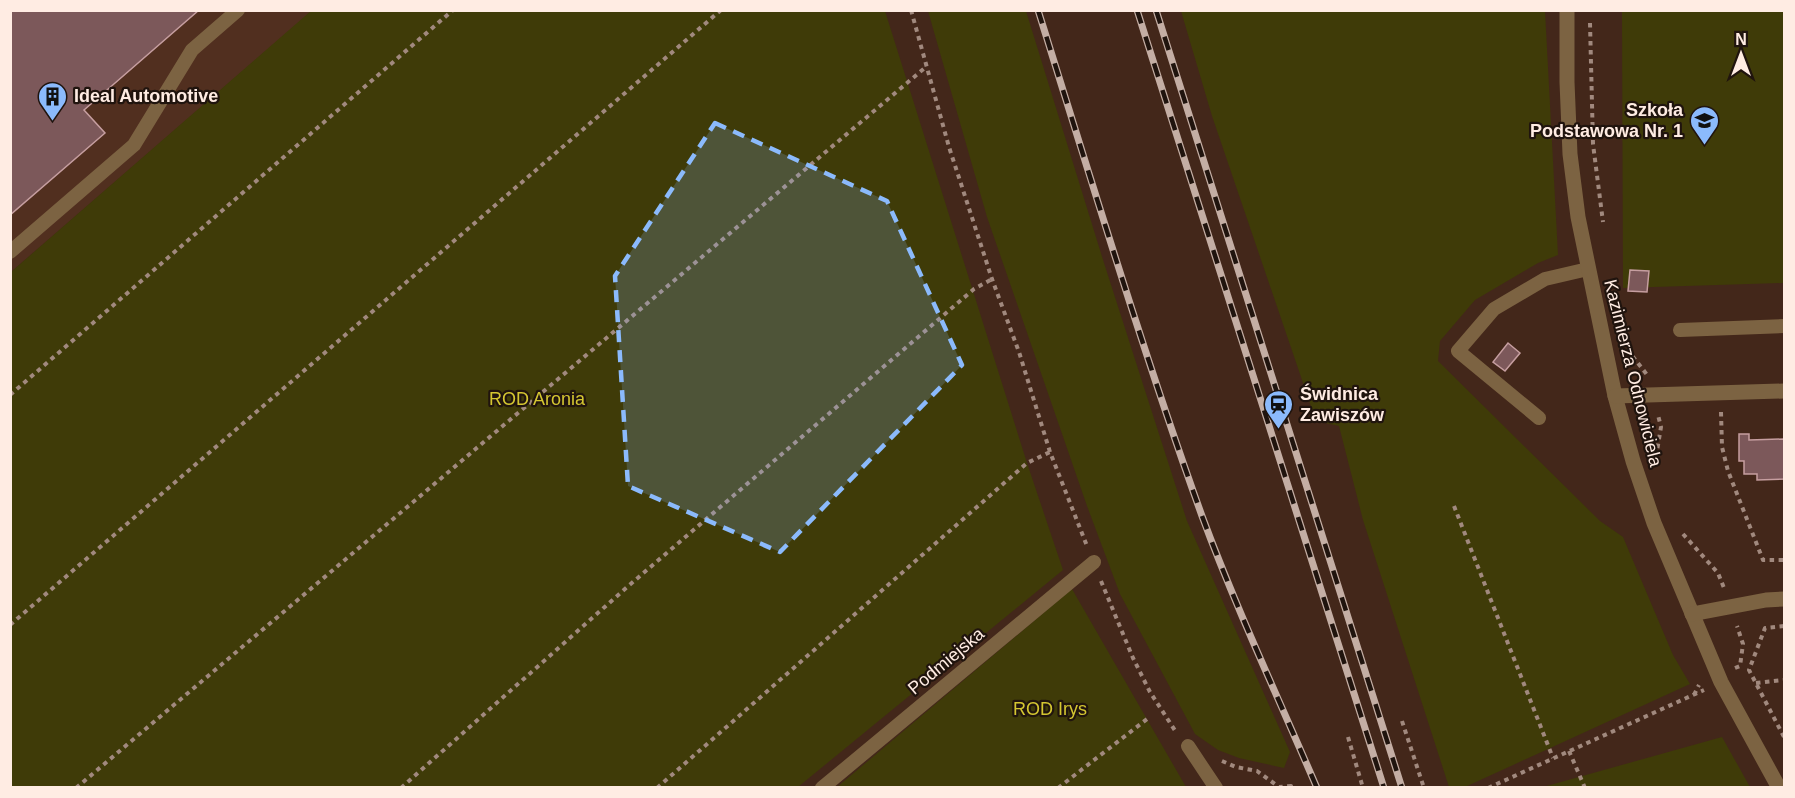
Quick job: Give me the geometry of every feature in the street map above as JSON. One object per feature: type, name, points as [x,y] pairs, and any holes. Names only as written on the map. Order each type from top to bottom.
[{"type":"street","name":"Kazimierza Odnowiciela","points":[[1568,10],[1567,82],[1570,154],[1578,218],[1615,396],[1633,461],[1654,523],[1692,614],[1719,678],[1779,788]]},
{"type":"street","points":[[1615,396],[1785,391]]},
{"type":"street","points":[[1692,614],[1785,598]]},
{"type":"lane","points":[[10,252],[134,145],[192,50],[238,10]]},
{"type":"lane","points":[[1539,418],[1458,351],[1494,309],[1545,279],[1588,269]]},
{"type":"lane","points":[[1680,330],[1785,326]]},
{"type":"lane","name":"Podmiejska","points":[[822,788],[1094,562]]},
{"type":"lane","points":[[1188,746],[1216,788]]},
{"type":"path","points":[[10,395],[453,10]]},
{"type":"path","points":[[10,626],[721,10]]},
{"type":"path","points":[[911,10],[949,147],[992,279],[1019,352],[1050,452],[1145,684],[1172,728],[1188,746],[1236,767],[1257,771],[1278,787],[1291,786],[1292,788]]},
{"type":"path","points":[[1590,21],[1593,144],[1603,225]]},
{"type":"path","points":[[76,788],[927,66]]},
{"type":"path","points":[[401,788],[742,488],[974,289],[992,279]]},
{"type":"path","points":[[1620,341],[1648,373],[1661,427],[1655,455],[1659,466]]},
{"type":"path","points":[[1721,405],[1722,447],[1728,471],[1763,560],[1785,560]]},
{"type":"path","points":[[657,788],[1027,463],[1050,452]]},
{"type":"path","points":[[1454,506],[1553,758]]},
{"type":"path","points":[[1488,788],[1694,695],[1740,666],[1743,644],[1718,573],[1681,531]]},
{"type":"path","points":[[1785,626],[1765,628],[1749,670],[1785,737]]},
{"type":"path","points":[[1694,695],[1700,683],[1719,678]]},
{"type":"path","points":[[1756,683],[1785,680]]},
{"type":"path","points":[[1058,788],[1147,719]]},
{"type":"path","points":[[1402,721],[1424,788]]},
{"type":"path","points":[[1348,738],[1363,788]]},
{"type":"path","points":[[1569,751],[1585,788]]},
{"type":"highlighted area","points":[[715,123],[887,201],[962,365],[780,552],[628,486],[615,276]]},
{"type":"shaded area","name":"Ideal Automotive","points":[[11,11],[312,11],[11,272]]},
{"type":"green space","name":"ROD Aronia","points":[[312,10],[885,11],[1027,463],[1063,570],[798,787],[11,787],[11,272]]},
{"type":"green space","points":[[928,11],[1026,11],[1187,521],[1290,752],[1284,768],[1239,758],[1218,750],[1195,734],[1120,594],[1087,506],[987,217]]},
{"type":"green space","points":[[1181,11],[1545,11],[1558,255],[1538,263],[1475,300],[1440,341],[1438,361],[1600,521],[1623,537],[1673,655],[1690,684],[1465,787],[1449,787],[1363,520],[1339,426],[1316,421],[1212,116]]},
{"type":"green space","name":"Szkoła Podstawowa Nr. 1","points":[[1622,11],[1784,11],[1784,283],[1623,288]]},
{"type":"green space","name":"ROD Irys","points":[[1072,589],[1186,787],[836,788]]},
{"type":"green space","points":[[1722,737],[1750,787],[1543,787]]},
{"type":"building","name":"Ideal Automotive","points":[[10,10],[199,10],[84,110],[105,133],[10,215]]},
{"type":"building","points":[[1630,270],[1649,271],[1647,292],[1628,291]]},
{"type":"building","points":[[1508,343],[1520,353],[1505,371],[1493,362]]},
{"type":"building","points":[[1739,434],[1749,434],[1749,440],[1784,439],[1784,479],[1757,480],[1757,474],[1744,474],[1744,461],[1739,461]]},
{"type":"railway","points":[[1038,10],[1138,327],[1202,516],[1243,618],[1317,788]]},
{"type":"railway","points":[[1137,10],[1384,788]]},
{"type":"railway","points":[[1156,10],[1402,788]]},
{"type":"place","name":"Ideal Automotive","points":[[53,122]]},
{"type":"place","name":"Szkoła Podstawowa Nr. 1","points":[[1704,146]]},
{"type":"place","name":"Świdnica Zawiszów","points":[[1279,430]]}]
